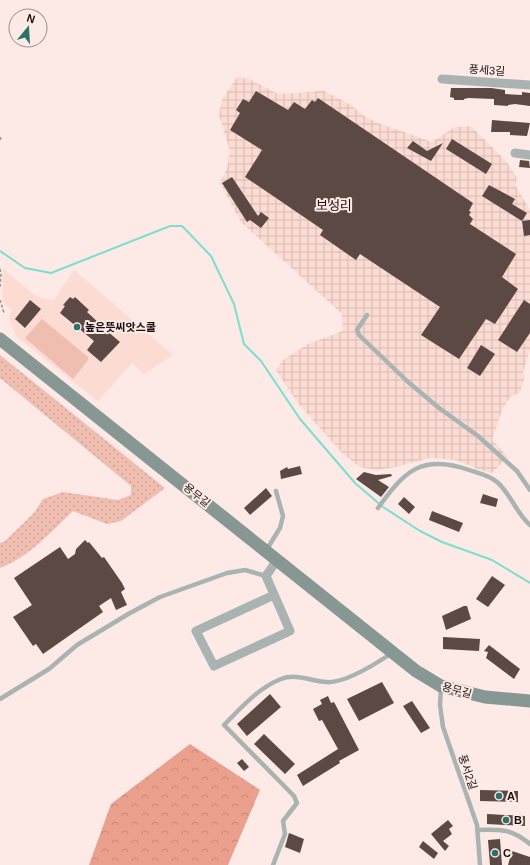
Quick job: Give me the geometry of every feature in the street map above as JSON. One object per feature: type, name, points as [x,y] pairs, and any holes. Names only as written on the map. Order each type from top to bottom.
[{"type":"street","name":"풍세3길","points":[[442,79],[530,85]]},
{"type":"street","points":[[515,153],[530,155]]},
{"type":"street","name":"용무길","points":[[0,338],[416,671],[441,686],[485,697],[530,701]]},
{"type":"street","points":[[274,595],[196,631],[214,666],[290,631],[266,576],[277,560]]},
{"type":"lane","points":[[367,315],[357,330],[359,335],[407,381],[439,408],[478,436],[517,471],[530,490]]},
{"type":"lane","points":[[378,507],[404,475],[419,467],[453,464],[490,477],[496,481],[507,492],[523,519],[530,525]]},
{"type":"lane","points":[[266,551],[280,528],[283,516],[276,491]]},
{"type":"lane","points":[[0,699],[49,669],[77,645],[160,597],[186,589],[227,573],[245,570],[266,576]]},
{"type":"lane","points":[[273,865],[285,834],[283,821],[297,803],[294,796],[224,725],[249,700],[269,685],[282,678],[300,677],[325,682],[334,682],[372,667],[393,652]]},
{"type":"lane","name":"풍서2길","points":[[441,686],[440,705],[443,727],[477,830],[480,865]]},
{"type":"lane","points":[[477,830],[517,833],[530,844]]},
{"type":"path","points":[[0,269],[0,287]]},
{"type":"path","points":[[0,300],[4,313]]},
{"type":"shaded area","points":[[237,77],[249,79],[278,94],[322,90],[351,105],[364,116],[378,123],[432,142],[455,127],[471,126],[506,161],[517,178],[515,185],[530,210],[530,349],[523,372],[524,379],[520,393],[511,396],[502,410],[492,440],[508,457],[492,473],[477,469],[457,460],[429,458],[396,467],[377,470],[360,467],[343,454],[298,403],[276,370],[283,360],[308,344],[343,331],[342,314],[241,222],[220,183],[227,168],[230,151],[219,115],[222,100]]},
{"type":"shaded area","name":"높은뜻씨앗스쿨","points":[[3,269],[33,294],[44,299],[54,300],[74,270],[173,355],[144,374],[132,363],[98,401],[16,336],[9,319],[12,310],[2,301]]},
{"type":"shaded area","points":[[42,319],[88,357],[88,360],[73,379],[25,338]]},
{"type":"shaded area","points":[[0,355],[165,488],[121,521],[107,524],[73,511],[30,551],[0,568],[0,543],[5,541],[34,513],[43,499],[63,492],[118,500],[131,495],[131,486],[0,378]]},
{"type":"green space","points":[[190,744],[260,790],[228,865],[89,865],[111,804]]},
{"type":"building","points":[[451,88],[491,88],[505,90],[505,94],[522,95],[522,92],[530,93],[530,106],[515,104],[508,106],[494,105],[494,99],[468,98],[464,100],[454,100],[454,98],[450,97]]},
{"type":"building","points":[[256,91],[288,110],[294,102],[305,109],[312,100],[315,102],[318,98],[473,203],[469,211],[471,212],[469,215],[473,219],[470,224],[516,254],[502,277],[518,289],[495,324],[486,319],[459,359],[421,335],[440,307],[360,254],[356,260],[320,235],[323,230],[245,177],[262,150],[230,130],[240,113],[236,110],[243,99],[249,102]]},
{"type":"building","points":[[492,120],[530,123],[527,136],[510,135],[510,132],[491,132]]},
{"type":"building","points":[[452,139],[492,164],[486,174],[446,149]]},
{"type":"building","points":[[413,141],[427,151],[443,143],[431,161],[407,148]]},
{"type":"building","points":[[520,160],[529,161],[530,168],[519,167]]},
{"type":"building","points":[[232,177],[258,216],[261,212],[269,218],[261,228],[250,220],[247,222],[222,183]]},
{"type":"building","points":[[489,185],[515,199],[512,204],[527,213],[522,221],[482,196]]},
{"type":"building","points":[[530,220],[530,235],[524,236],[522,221]]},
{"type":"building","points":[[70,297],[73,299],[75,297],[89,310],[87,312],[100,324],[102,322],[108,328],[106,330],[120,342],[101,362],[87,350],[94,341],[60,313],[65,306],[63,305]]},
{"type":"building","points":[[30,300],[41,309],[25,328],[15,319]]},
{"type":"building","points":[[524,300],[530,304],[530,333],[517,352],[498,340]]},
{"type":"building","points":[[481,345],[495,354],[480,376],[467,368]]},
{"type":"building","points":[[300,466],[302,474],[281,479],[280,471],[287,467],[288,469]]},
{"type":"building","points":[[364,472],[376,475],[391,474],[392,476],[378,480],[389,487],[381,497],[356,479]]},
{"type":"building","points":[[266,488],[272,496],[250,515],[244,508]]},
{"type":"building","points":[[483,494],[498,499],[496,507],[480,503]]},
{"type":"building","points":[[404,497],[415,507],[409,514],[398,504]]},
{"type":"building","points":[[432,511],[463,523],[459,532],[429,520]]},
{"type":"building","points":[[85,540],[88,543],[89,542],[102,558],[104,557],[122,583],[125,589],[121,592],[127,605],[116,610],[111,598],[99,606],[103,612],[43,654],[36,644],[33,646],[13,617],[32,605],[14,578],[60,547],[68,559],[75,554],[76,549]]},
{"type":"building","points":[[492,576],[505,585],[488,607],[476,599]]},
{"type":"building","points":[[467,606],[471,619],[446,630],[442,616]]},
{"type":"building","points":[[443,637],[480,639],[479,651],[443,649]]},
{"type":"building","points":[[489,645],[520,669],[514,679],[486,658],[488,652],[484,651]]},
{"type":"building","points":[[382,682],[394,703],[359,721],[347,699]]},
{"type":"building","points":[[270,694],[281,707],[247,736],[237,724]]},
{"type":"building","points":[[328,696],[331,703],[334,702],[359,750],[339,761],[340,763],[303,786],[297,775],[338,749],[322,720],[319,721],[313,709],[322,704],[320,700]]},
{"type":"building","points":[[412,701],[430,728],[421,733],[403,706]]},
{"type":"building","points":[[264,734],[295,764],[285,774],[254,744]]},
{"type":"building","points":[[242,759],[249,767],[244,771],[237,763]]},
{"type":"building","name":"A","points":[[480,790],[518,791],[518,802],[480,801]]},
{"type":"building","name":"B","points":[[487,814],[525,816],[525,826],[487,824]]},
{"type":"building","points":[[448,820],[453,826],[449,829],[452,834],[443,841],[449,846],[445,851],[431,834]]},
{"type":"building","points":[[289,833],[304,839],[300,853],[285,847]]},
{"type":"building","name":"C","points":[[500,839],[502,865],[490,865],[488,840]]},
{"type":"building","points":[[423,841],[438,853],[434,859],[419,847]]},
{"type":"building","points":[[512,851],[530,857],[530,865],[508,865]]},
{"type":"waterway","points":[[0,251],[25,268],[51,273],[170,226],[182,226],[211,256],[234,304],[244,344],[261,361],[300,419],[355,483],[383,507],[420,531],[442,542],[492,560],[530,583]]},
{"type":"place","name":"높은뜻씨앗스쿨","points":[[77,327]]},
{"type":"place","name":"A","points":[[499,796]]},
{"type":"place","name":"B","points":[[506,820]]},
{"type":"place","name":"C","points":[[495,853]]},
{"type":"district","name":"보성리","points":[[334,205]]}]
